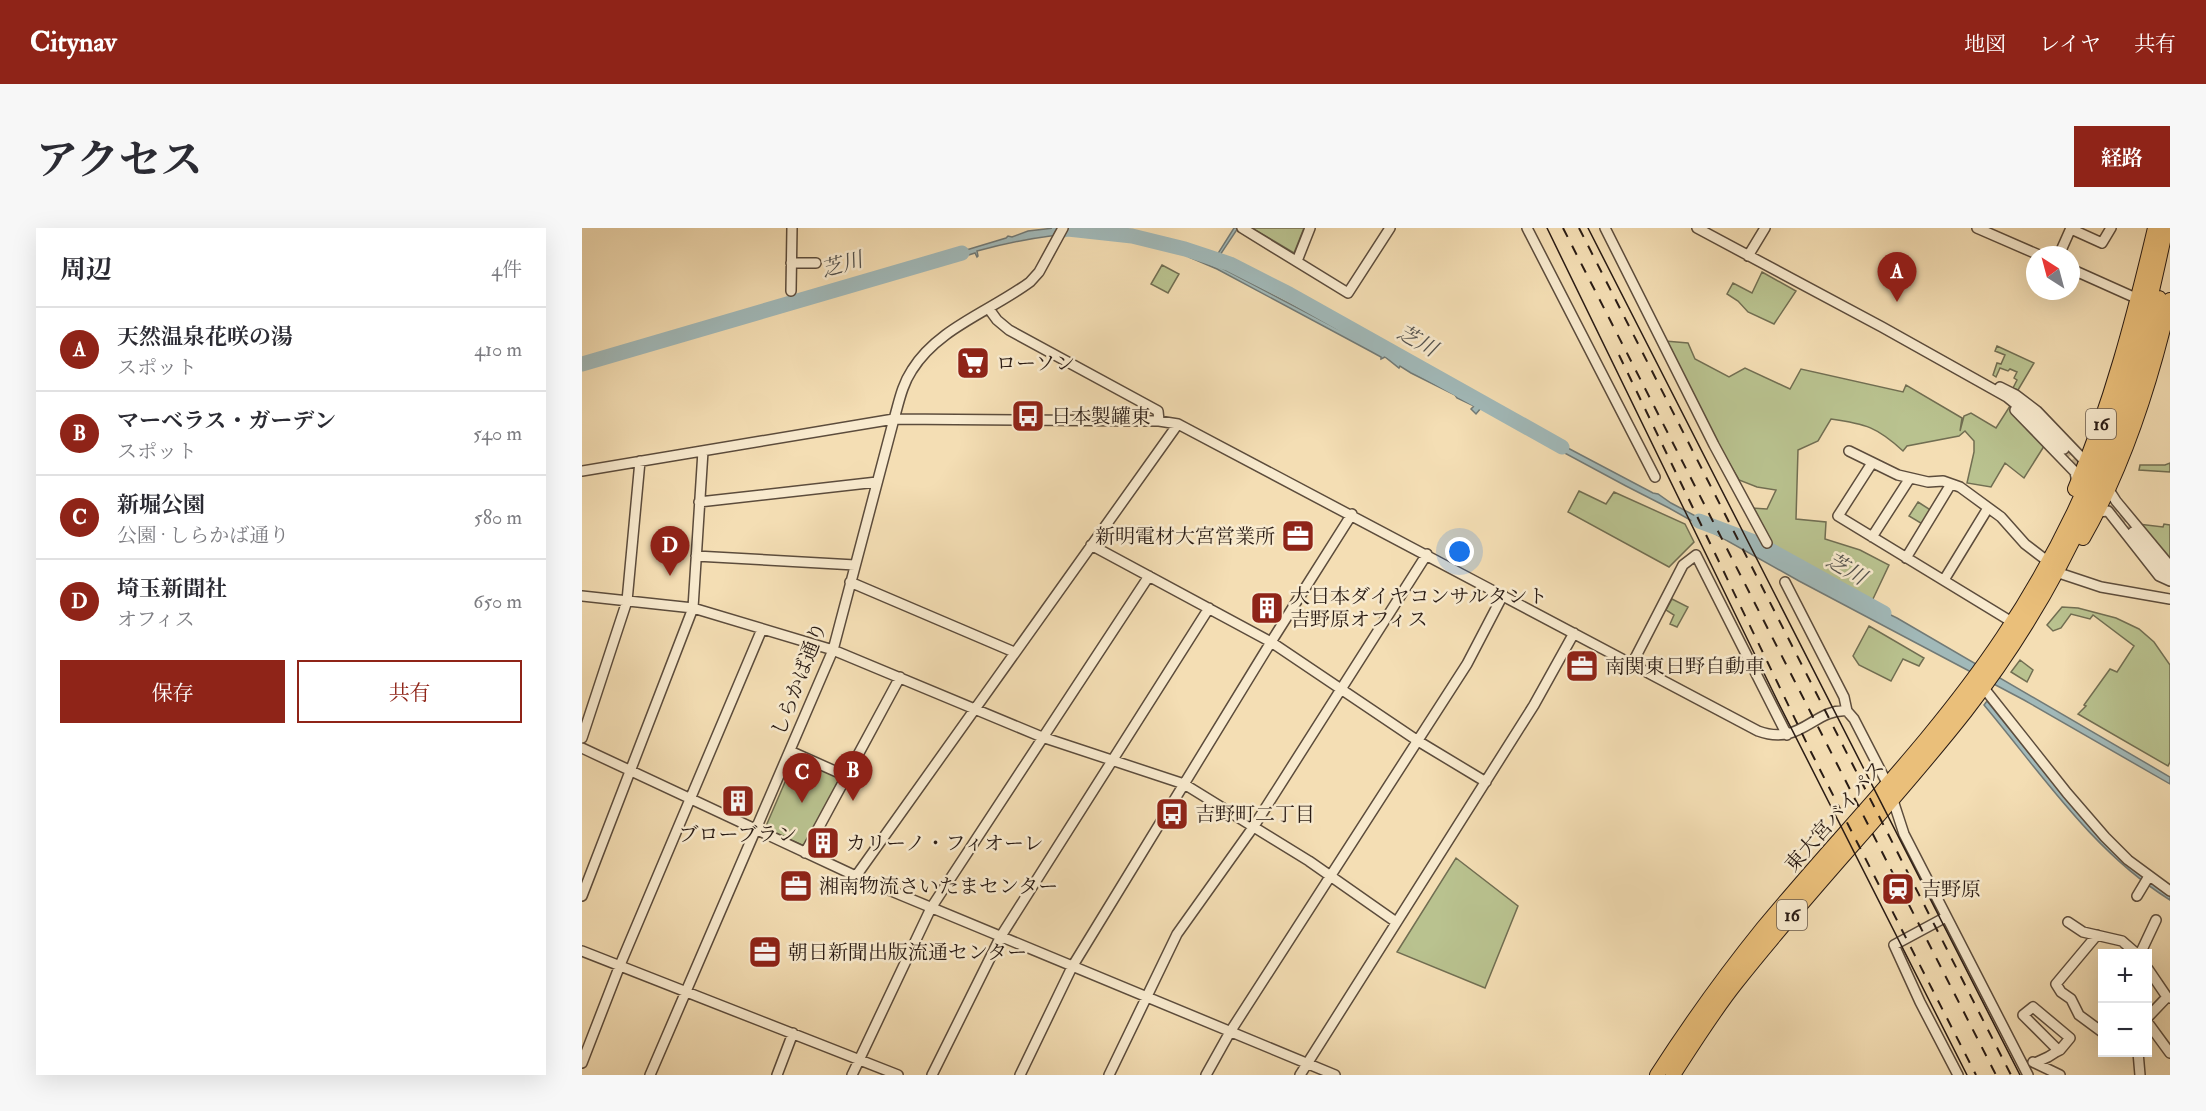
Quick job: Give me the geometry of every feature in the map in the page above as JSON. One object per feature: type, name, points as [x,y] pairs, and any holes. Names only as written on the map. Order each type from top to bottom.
[{"type":"highway","name":"東大宮バイパス","points":[[2021,617],[2042,557],[2078,484],[2109,403],[2156,228]]},
{"type":"highway","name":"東大宮バイパス","points":[[1673,1075],[1698,1035],[1735,984],[1892,800],[1992,664],[2021,617],[2102,452],[2130,372],[2166,228]]},
{"type":"highway","name":"東大宮バイパス","points":[[1992,664],[2021,617],[2060,565],[2111,457],[2139,374],[2170,252]]},
{"type":"highway","name":"東大宮バイパス","points":[[2021,617],[2062,574],[2109,490],[2138,415],[2170,300]]},
{"type":"highway","name":"東大宮バイパス","points":[[1657,1075],[1725,976],[1780,909],[1977,684]]},
{"type":"street","points":[[790,291],[792,228]]},
{"type":"street","name":"しらかば通り","points":[[651,1075],[833,650],[894,418],[902,390],[911,371],[927,350],[948,333],[1030,282],[1039,272],[1063,228]]},
{"type":"street","points":[[1242,228],[1348,293],[1390,228]]},
{"type":"street","points":[[1297,261],[1310,228]]},
{"type":"street","points":[[1527,228],[1655,477]]},
{"type":"street","points":[[1605,228],[1714,445],[1767,543]]},
{"type":"street","points":[[1697,228],[1973,378],[2020,407],[2064,449]]},
{"type":"street","points":[[1748,256],[1765,228]]},
{"type":"street","points":[[1977,228],[1998,232],[2026,248]]},
{"type":"street","points":[[2064,246],[2071,229],[2102,243],[2111,228]]},
{"type":"street","points":[[791,262],[816,263]]},
{"type":"street","points":[[2080,273],[2138,299]]},
{"type":"street","points":[[989,309],[1009,330],[1158,411],[1159,421]]},
{"type":"street","points":[[1973,378],[2006,389],[2018,396],[2037,411],[2082,458],[2089,458]]},
{"type":"street","points":[[1973,378],[2005,400],[2020,415],[2075,472],[2078,484]]},
{"type":"street","points":[[582,471],[894,418],[1159,421],[1178,424],[1352,514],[1758,731],[1769,735],[1787,735],[1837,711],[1847,711]]},
{"type":"street","points":[[856,876],[1178,424]]},
{"type":"street","points":[[582,896],[693,608],[703,451]]},
{"type":"street","points":[[1849,451],[1898,476],[1928,482],[1942,481],[1960,487],[2001,517],[2025,544],[2042,557]]},
{"type":"street","points":[[582,738],[627,601],[640,461]]},
{"type":"street","points":[[1872,463],[1838,516],[1944,580],[2021,617]]},
{"type":"street","points":[[1872,537],[1910,478]]},
{"type":"street","points":[[699,502],[877,482]]},
{"type":"street","points":[[1906,558],[1952,484]]},
{"type":"street","points":[[2109,490],[2170,566]]},
{"type":"street","points":[[1944,580],[1988,508]]},
{"type":"street","points":[[2097,512],[2108,511],[2159,576],[2170,578]]},
{"type":"street","points":[[1020,1075],[1072,967],[1270,642],[1352,514]]},
{"type":"street","points":[[2133,532],[2170,578]]},
{"type":"street","points":[[1091,545],[1270,642],[1418,741],[1486,782]]},
{"type":"street","points":[[1109,1075],[1177,934],[1254,826],[1427,554]]},
{"type":"street","points":[[1632,664],[1683,565],[1696,555],[1787,735]]},
{"type":"street","points":[[696,556],[855,565]]},
{"type":"street","points":[[2062,574],[2101,587],[2170,599]]},
{"type":"street","points":[[852,1075],[931,908],[1149,576]]},
{"type":"street","points":[[850,582],[1014,652]]},
{"type":"street","points":[[1785,582],[1844,698],[1847,711],[1854,719],[1888,785],[1904,834],[2028,1075]]},
{"type":"street","points":[[1206,1075],[1230,1032],[1467,664],[1503,595]]},
{"type":"street","points":[[582,596],[693,608],[833,650],[1042,737],[1184,784],[1254,826],[1396,922]]},
{"type":"street","points":[[932,1075],[1001,936],[1209,608]]},
{"type":"street","points":[[582,1062],[620,965],[762,628]]},
{"type":"street","points":[[1300,1075],[1534,705],[1574,633]]},
{"type":"street","points":[[805,853],[900,677]]},
{"type":"street","points":[[1977,684],[2076,805],[2114,847],[2170,891]]},
{"type":"street","points":[[582,748],[856,876],[1335,1075]]},
{"type":"street","points":[[790,752],[846,776]]},
{"type":"street","points":[[2137,896],[2149,876]]},
{"type":"street","points":[[1946,917],[1894,945],[1958,1075]]},
{"type":"street","points":[[2141,949],[2156,920]]},
{"type":"street","points":[[2068,922],[2078,930],[2122,941],[2132,949]]},
{"type":"street","points":[[2097,935],[2056,984],[2061,992],[2071,999],[2079,1015],[2098,1028]]},
{"type":"street","points":[[582,951],[898,1075]]},
{"type":"street","points":[[2152,975],[2169,998],[2152,1013]]},
{"type":"street","points":[[2036,1063],[2060,1050],[2070,1038],[2033,1007],[2023,1015],[2055,1047],[2056,1052]]},
{"type":"street","points":[[2152,1028],[2170,1053]]},
{"type":"street","points":[[777,1075],[793,1033]]},
{"type":"street","points":[[2137,1057],[2140,1075],[2148,1075]]},
{"type":"street","points":[[2019,1058],[2036,1063],[2060,1075]]},
{"type":"green space","points":[[1252,228],[1304,228],[1294,253]]},
{"type":"green space","points":[[1162,265],[1179,274],[1168,293],[1151,284]]},
{"type":"green space","points":[[1762,272],[1796,291],[1774,324],[1748,312],[1738,301],[1727,294],[1733,283],[1752,293]]},
{"type":"green space","points":[[1665,341],[1688,343],[1695,359],[1729,377],[1745,368],[1790,389],[1801,369],[1903,392],[1906,385],[1962,418],[1960,431],[1964,416],[1971,413],[1996,428],[2010,406],[2046,443],[2024,478],[2005,463],[1991,487],[1967,483],[1974,452],[1974,441],[1965,431],[1959,436],[1907,446],[1903,451],[1870,428],[1831,419],[1818,441],[1798,450],[1796,519],[1826,522],[1825,539],[1860,550],[1889,565],[1872,601],[1761,541],[1752,508],[1767,509],[1776,490],[1757,487],[1739,480],[1708,427]]},
{"type":"green space","points":[[1997,346],[2034,363],[2018,390],[2013,388],[2017,380],[2014,378],[2017,372],[2000,368],[1996,377],[1993,375],[1997,363],[2001,364],[2005,355],[1995,351]]},
{"type":"green space","points":[[2170,463],[2170,472],[2139,470],[2140,465]]},
{"type":"green space","points":[[1579,491],[1606,504],[1614,492],[1685,524],[1694,542],[1669,567],[1568,512]]},
{"type":"green space","points":[[1918,502],[1932,511],[1924,525],[1909,516]]},
{"type":"green space","points":[[2138,524],[2163,527],[2164,524],[2170,525],[2170,560]]},
{"type":"green space","points":[[1672,599],[1688,607],[1677,627],[1670,624],[1674,615],[1666,610]]},
{"type":"green space","points":[[2062,607],[2078,608],[2116,618],[2139,629],[2154,642],[2170,665],[2170,762],[2168,766],[2078,714],[2086,706],[2084,705],[2110,669],[2117,672],[2134,646],[2093,615],[2090,619],[2071,614],[2061,628],[2053,631],[2047,625]]},
{"type":"green space","points":[[1869,626],[1924,658],[1919,666],[1903,659],[1891,681],[1859,665],[1853,656]]},
{"type":"green space","points":[[2020,660],[2033,670],[2027,682],[2011,672]]},
{"type":"green space","points":[[798,757],[839,775],[841,779],[805,844],[802,845],[767,829],[766,826],[795,759]]},
{"type":"green space","points":[[1456,858],[1518,906],[1485,988],[1397,952]]},
{"type":"water","points":[[1054,228],[1111,228],[1137,232],[1176,245],[1212,263],[1234,228],[1238,228],[1214,264],[1336,328],[1340,322],[1344,326],[1338,329],[1390,353],[1545,439],[1547,437],[1658,494],[1780,561],[1897,618],[2170,777],[2170,784],[2024,700],[1799,581],[1669,508],[1481,408],[1476,414],[1471,409],[1474,406],[1455,395],[1400,366],[1399,368],[1385,357],[1381,359],[1217,269],[1189,257],[1190,255],[1133,240],[1084,234],[1059,235],[1007,243],[977,251],[977,257],[975,253],[956,259],[957,256],[953,256],[945,261],[943,257],[1008,236]]},
{"type":"water","points":[[1987,701],[2086,822],[2127,864],[2170,894],[2170,900],[2142,881],[2092,835],[1984,705]]},
{"type":"waterway","name":"芝川","points":[[1059,231],[1068,229],[1132,236],[1185,249],[1230,264],[1289,294],[1562,447]]},
{"type":"waterway","name":"芝川","points":[[582,364],[962,253]]},
{"type":"waterway","name":"芝川","points":[[1699,521],[1757,543],[1884,613]]},
{"type":"tunnel","points":[[2064,449],[2085,472]]},
{"type":"tunnel","points":[[2103,494],[2133,532]]},
{"type":"tram line","points":[[1547,228],[1778,702],[1967,1075]]},
{"type":"tram line","points":[[1588,228],[2020,1075]]},
{"type":"railway","points":[[1563,228],[1996,1075]]},
{"type":"railway","points":[[1579,228],[2011,1075]]},
{"type":"railway","points":[[1619,355],[1811,752],[1976,1075]]},
{"type":"place","name":"天然温泉花咲の湯","points":[[1897,302]]},
{"type":"place","name":"ローソン","points":[[973,363]]},
{"type":"place","name":"日本製罐東","points":[[1028,416]]},
{"type":"place","name":"新明電材大宮営業所","points":[[1298,536]]},
{"type":"place","name":"埼玉新聞社","points":[[670,576]]},
{"type":"place","name":"大日本ダイヤコンサルタント 吉野原オフィス","points":[[1267,608]]},
{"type":"place","name":"南関東日野自動車","points":[[1582,666]]},
{"type":"place","name":"ブローブラン","points":[[738,801]]},
{"type":"place","name":"マーベラス・ガーデン","points":[[853,801]]},
{"type":"place","name":"新堀公園","points":[[802,803]]},
{"type":"place","name":"吉野町二丁目","points":[[1172,814]]},
{"type":"place","name":"カリーノ・フィオーレ","points":[[823,843]]},
{"type":"place","name":"湘南物流さいたまセンター","points":[[796,886]]},
{"type":"place","name":"吉野原","points":[[1898,889]]},
{"type":"place","name":"朝日新聞出版流通センター","points":[[765,952]]}]
